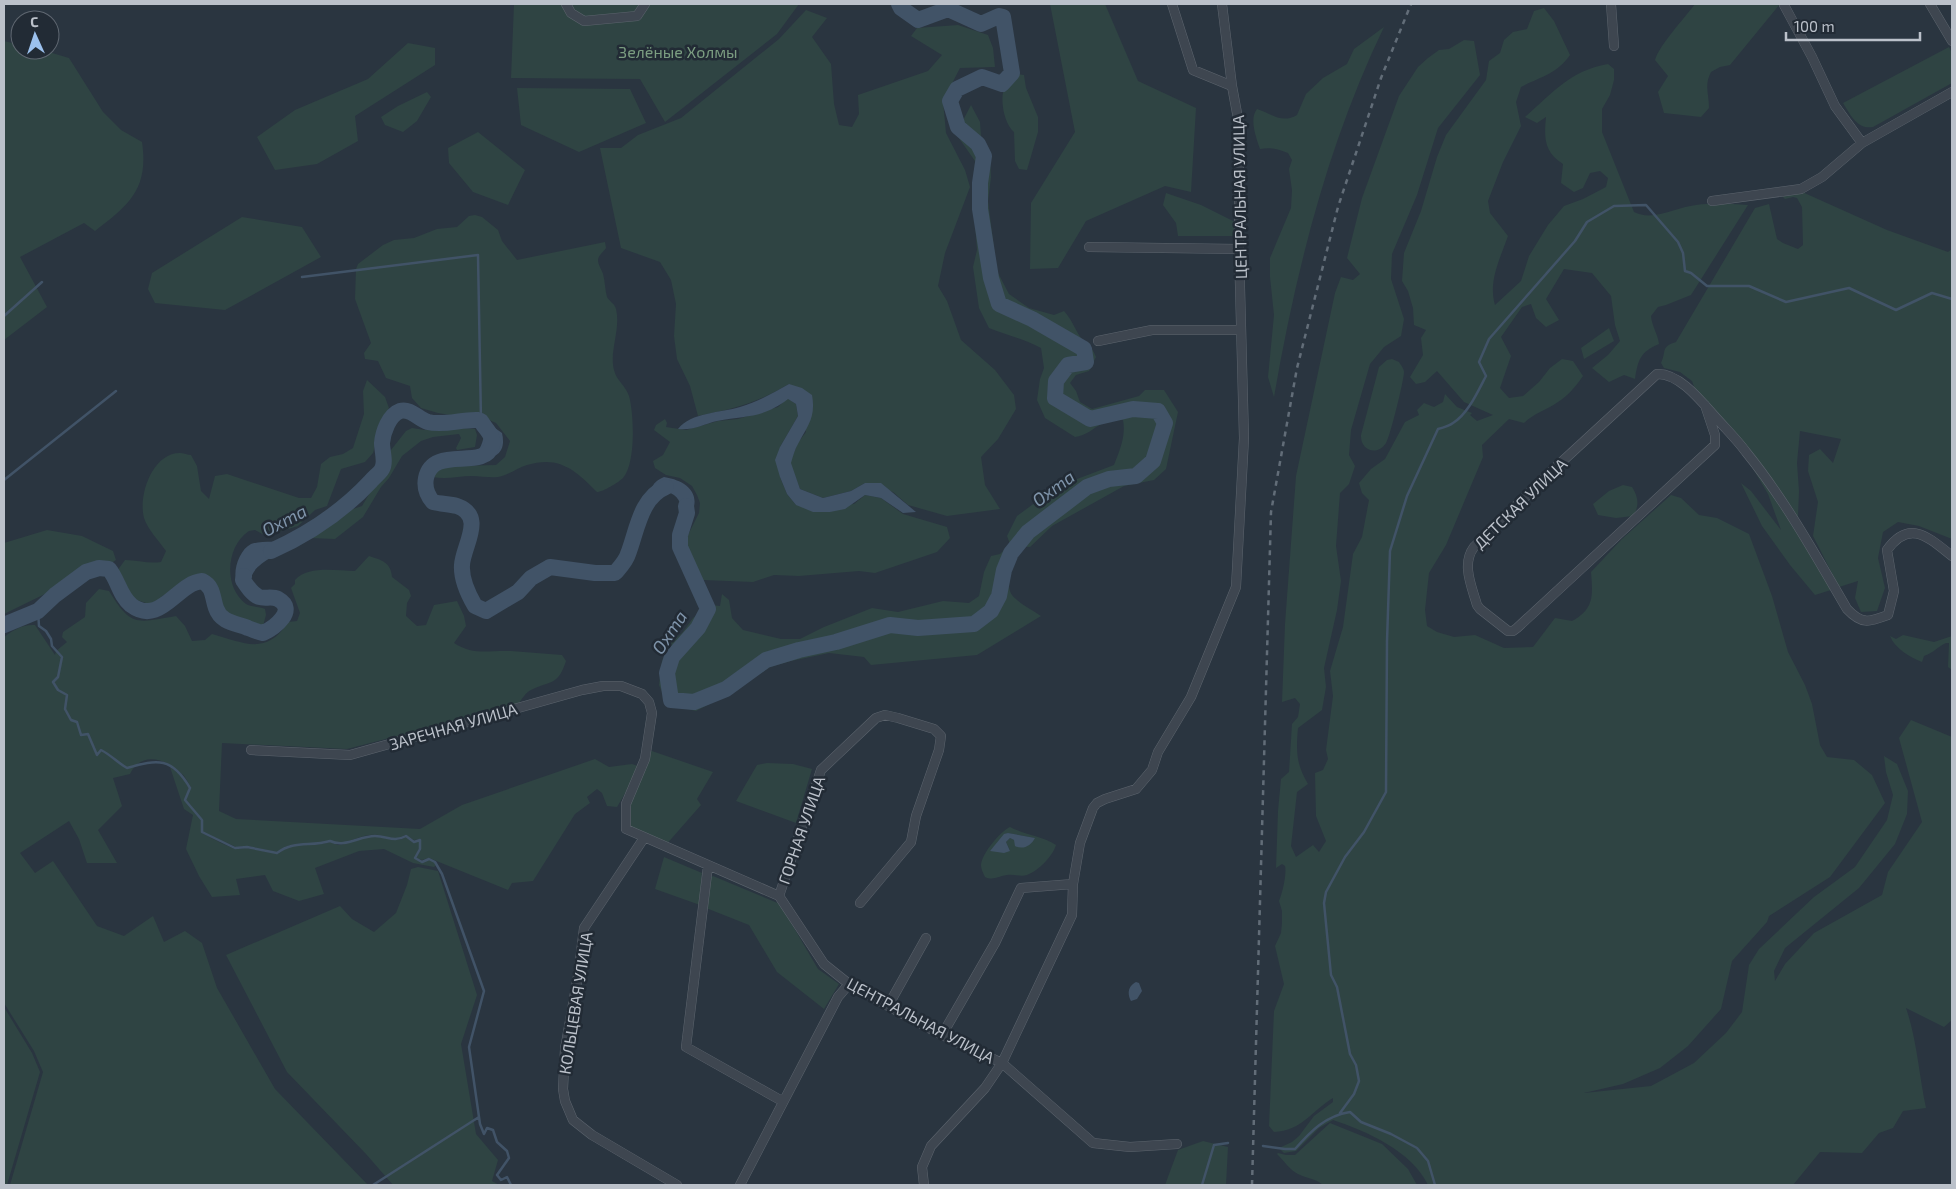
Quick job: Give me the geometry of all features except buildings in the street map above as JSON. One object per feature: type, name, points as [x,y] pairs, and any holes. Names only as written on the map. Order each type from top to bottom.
[{"type":"street","points":[[566,4],[571,13],[584,21],[637,16],[645,4]]},
{"type":"street","points":[[1172,4],[1193,70],[1232,86]]},
{"type":"street","name":"ЦЕНТРАЛЬНАЯ УЛИЦА","points":[[1073,884],[1080,843],[1093,808],[1097,803],[1105,799],[1136,789],[1152,770],[1158,752],[1191,697],[1236,586],[1244,438],[1240,330],[1241,289],[1238,249],[1239,124],[1232,86],[1222,4]]},
{"type":"street","points":[[1610,4],[1614,46]]},
{"type":"street","points":[[1930,4],[1952,40]]},
{"type":"street","points":[[1784,5],[1812,57],[1835,106],[1862,143]]},
{"type":"street","points":[[1712,201],[1801,189],[1822,176],[1862,143],[1952,92]]},
{"type":"street","points":[[1089,247],[1238,249]]},
{"type":"street","points":[[1098,340],[1152,330],[1240,330]]},
{"type":"street","name":"ДЕТСКАЯ УЛИЦА","points":[[1665,374],[1674,378],[1705,405],[1715,435],[1715,445],[1517,628],[1508,631],[1480,609],[1475,599],[1467,566],[1468,554],[1654,375],[1665,374]]},
{"type":"street","points":[[1705,405],[1746,452],[1782,503],[1847,609],[1856,619],[1869,622],[1888,615],[1894,591],[1887,550],[1903,534],[1914,532],[1926,535],[1952,556]]},
{"type":"street","name":"ЗАРЕЧНАЯ УЛИЦА","points":[[251,750],[350,755],[582,690],[603,686],[631,688],[642,694],[649,702],[652,713],[645,759],[626,804],[626,829],[644,838]]},
{"type":"street","name":"ГОРНАЯ УЛИЦА","points":[[779,896],[821,770],[876,718],[885,715],[934,729],[941,736],[939,750],[916,816],[911,842],[860,903]]},
{"type":"street","points":[[644,838],[779,896]]},
{"type":"street","name":"КОЛЬЦЕВАЯ УЛИЦА","points":[[644,838],[584,928],[578,976],[565,1049],[563,1089],[565,1102],[573,1120],[592,1136],[677,1185]]},
{"type":"street","points":[[708,866],[686,1047],[782,1102]]},
{"type":"street","points":[[924,1185],[922,1167],[931,1146],[985,1088],[1002,1063],[1072,915],[1073,884],[1021,888],[995,943],[942,1035]]},
{"type":"street","name":"ЦЕНТРАЛЬНАЯ УЛИЦА","points":[[779,896],[824,964],[849,984],[942,1035],[1002,1063],[1093,1142],[1130,1147],[1177,1144]]},
{"type":"street","points":[[888,1006],[926,938]]},
{"type":"street","points":[[740,1185],[838,997],[849,984]]},
{"type":"green space","name":"Зелёные Холмы","points":[[514,4],[799,4],[777,34],[665,122],[640,79],[511,78]]},
{"type":"green space","points":[[1050,4],[1105,4],[1138,81],[1196,108],[1191,192],[1165,186],[1086,221],[1058,268],[1030,269],[1031,203],[1075,132]]},
{"type":"green space","points":[[1695,4],[1780,4],[1730,65],[1720,67],[1711,72],[1707,85],[1709,108],[1701,117],[1664,113],[1658,92],[1668,76],[1655,60],[1667,39]]},
{"type":"green space","points":[[1544,8],[1554,21],[1570,55],[1554,71],[1521,87],[1516,102],[1521,126],[1503,162],[1488,201],[1490,213],[1508,236],[1494,279],[1493,296],[1495,305],[1521,281],[1529,256],[1548,225],[1564,206],[1606,187],[1608,178],[1600,171],[1590,173],[1583,188],[1574,192],[1561,183],[1563,164],[1552,155],[1547,144],[1545,138],[1546,117],[1537,123],[1525,117],[1562,84],[1594,67],[1608,64],[1614,69],[1614,80],[1610,95],[1602,109],[1602,132],[1634,212],[1641,215],[1657,215],[1696,205],[1748,205],[1691,295],[1658,307],[1651,316],[1659,344],[1648,350],[1641,357],[1635,379],[1624,375],[1609,382],[1592,368],[1608,355],[1620,341],[1615,325],[1611,296],[1592,273],[1564,269],[1546,299],[1559,320],[1546,327],[1536,318],[1531,304],[1522,307],[1501,337],[1511,356],[1500,388],[1509,398],[1523,396],[1539,382],[1550,368],[1562,359],[1573,361],[1583,376],[1572,391],[1562,400],[1524,423],[1509,419],[1482,445],[1483,457],[1446,545],[1429,573],[1425,610],[1427,626],[1437,632],[1454,637],[1475,635],[1504,648],[1533,647],[1555,618],[1572,621],[1585,612],[1592,595],[1591,572],[1622,539],[1671,495],[1681,498],[1699,515],[1717,518],[1749,534],[1772,596],[1788,652],[1805,685],[1812,704],[1820,745],[1827,757],[1854,760],[1872,775],[1885,803],[1830,877],[1769,916],[1767,922],[1732,961],[1721,1009],[1688,1046],[1660,1068],[1623,1084],[1584,1093],[1651,1086],[1694,1063],[1726,1033],[1742,1012],[1749,965],[1759,949],[1814,897],[1855,867],[1887,820],[1893,795],[1886,772],[1884,756],[1897,764],[1908,791],[1907,814],[1895,844],[1859,888],[1785,948],[1774,971],[1775,981],[1785,964],[1814,933],[1882,895],[1888,872],[1922,822],[1899,738],[1911,720],[1952,737],[1952,1020],[1944,1027],[1906,1008],[1915,1045],[1926,1108],[1903,1111],[1893,1128],[1879,1133],[1862,1153],[1820,1152],[1793,1185],[1428,1185],[1421,1173],[1400,1152],[1373,1136],[1333,1120],[1319,1128],[1296,1151],[1284,1153],[1279,1148],[1292,1142],[1299,1136],[1314,1116],[1333,1102],[1333,1098],[1306,1120],[1292,1128],[1274,1132],[1269,1126],[1274,1011],[1284,984],[1275,946],[1281,933],[1282,911],[1279,901],[1284,884],[1285,870],[1285,866],[1282,864],[1276,868],[1278,811],[1281,779],[1289,772],[1292,724],[1298,717],[1300,704],[1295,698],[1282,702],[1285,624],[1296,476],[1335,293],[1341,277],[1353,280],[1360,274],[1347,258],[1362,198],[1399,96],[1418,67],[1428,58],[1439,50],[1449,49],[1464,40],[1474,41],[1480,75],[1438,128],[1417,195],[1392,254],[1391,279],[1404,319],[1401,336],[1384,347],[1370,364],[1351,430],[1349,455],[1355,466],[1349,484],[1340,493],[1336,546],[1341,581],[1337,610],[1324,668],[1326,687],[1322,710],[1298,728],[1298,757],[1301,770],[1308,784],[1297,792],[1291,846],[1296,857],[1313,845],[1319,852],[1326,841],[1316,816],[1315,773],[1323,770],[1328,759],[1326,750],[1333,696],[1330,671],[1343,627],[1353,554],[1362,537],[1369,500],[1362,493],[1359,483],[1371,469],[1385,459],[1405,422],[1419,415],[1417,410],[1424,403],[1434,407],[1443,402],[1445,394],[1457,407],[1472,413],[1470,415],[1477,421],[1493,415],[1464,402],[1437,371],[1425,382],[1416,384],[1410,377],[1423,355],[1421,338],[1426,330],[1414,325],[1413,308],[1408,291],[1402,281],[1404,253],[1421,211],[1437,157],[1446,135],[1486,80],[1489,61],[1500,53],[1504,40],[1513,32],[1527,29],[1534,11]]},
{"type":"green space","points":[[806,10],[827,18],[812,37],[831,64],[834,104],[839,125],[852,127],[859,114],[858,95],[928,71],[942,55],[911,36],[917,28],[958,25],[988,35],[993,48],[995,67],[960,68],[943,101],[946,133],[965,170],[970,187],[945,253],[938,286],[947,301],[961,340],[995,370],[1014,395],[1016,409],[998,439],[981,457],[985,485],[1000,509],[947,516],[908,505],[893,492],[865,483],[851,491],[823,498],[800,489],[790,463],[797,444],[806,432],[789,384],[745,404],[698,416],[690,386],[677,359],[674,336],[676,304],[671,280],[660,262],[621,248],[600,148],[621,148],[638,135],[681,118],[779,39]]},
{"type":"green space","points":[[1384,27],[1346,116],[1316,208],[1293,302],[1274,397],[1268,377],[1274,315],[1270,258],[1291,208],[1292,190],[1289,169],[1292,160],[1288,153],[1281,150],[1271,148],[1260,149],[1253,123],[1255,113],[1257,109],[1287,119],[1297,115],[1306,94],[1323,78],[1347,64],[1354,49]]},
{"type":"green space","points":[[4,41],[10,42],[10,60],[60,60],[60,55],[69,58],[103,112],[121,130],[142,142],[143,158],[139,184],[134,194],[127,204],[107,222],[95,231],[84,223],[20,257],[47,307],[4,340]]},
{"type":"green space","points":[[408,43],[435,48],[435,65],[355,116],[358,141],[317,164],[275,170],[257,137],[295,110],[368,79]]},
{"type":"green space","points":[[1949,47],[1952,53],[1952,83],[1873,127],[1858,124],[1843,103]]},
{"type":"green space","points":[[1017,74],[1024,75],[1026,88],[1038,117],[1038,132],[1027,170],[1019,169],[1015,161],[1014,132],[1005,117],[1002,97],[1005,86]]},
{"type":"green space","points":[[517,88],[630,89],[646,123],[579,152],[521,125]]},
{"type":"green space","points":[[427,92],[431,97],[417,121],[403,132],[385,125],[381,117],[398,106]]},
{"type":"green space","points":[[971,105],[980,122],[981,136],[990,155],[991,177],[988,201],[997,271],[1009,294],[1029,308],[1054,315],[1064,311],[1081,338],[1092,350],[1096,357],[1089,371],[1076,375],[1070,383],[1076,391],[1080,402],[1092,409],[1139,396],[1145,390],[1164,390],[1178,412],[1166,469],[1154,480],[1124,486],[1052,526],[1030,547],[1017,546],[1010,578],[1010,590],[1018,601],[1041,616],[977,655],[871,665],[864,657],[829,653],[770,667],[729,694],[696,711],[678,707],[665,699],[659,685],[662,661],[669,644],[682,633],[693,618],[711,605],[720,606],[722,594],[729,600],[732,618],[743,630],[781,639],[800,639],[824,627],[872,608],[898,612],[943,601],[969,603],[979,596],[984,572],[991,556],[1000,554],[1010,544],[1007,536],[1017,516],[1036,502],[1077,479],[1114,465],[1123,437],[1123,420],[1114,420],[1101,424],[1088,433],[1075,437],[1045,418],[1037,400],[1040,379],[1044,368],[1041,348],[989,328],[979,308],[973,267],[977,250],[973,196],[975,161],[956,134]]},
{"type":"green space","points":[[478,132],[525,170],[508,205],[473,192],[449,163],[448,148]]},
{"type":"green space","points":[[1800,191],[1887,230],[1948,252],[1952,249],[1952,539],[1919,526],[1898,522],[1883,532],[1878,558],[1885,588],[1877,611],[1861,612],[1855,598],[1858,581],[1839,587],[1813,536],[1818,502],[1808,471],[1809,455],[1820,449],[1833,463],[1841,439],[1800,431],[1797,463],[1798,517],[1831,590],[1815,595],[1790,565],[1762,526],[1741,483],[1751,491],[1781,530],[1768,494],[1749,462],[1698,397],[1692,381],[1680,372],[1664,368],[1661,363],[1666,348],[1676,342],[1755,208],[1769,204],[1777,239],[1798,249],[1803,245],[1802,207],[1797,198],[1785,199],[1783,197],[1784,194]]},
{"type":"green space","points":[[1166,193],[1201,205],[1235,222],[1234,236],[1178,236],[1176,223],[1163,205]]},
{"type":"green space","points":[[469,216],[482,217],[498,230],[502,241],[517,260],[605,242],[606,248],[598,260],[604,277],[607,297],[615,307],[617,317],[613,363],[615,374],[629,396],[633,426],[632,450],[627,471],[621,480],[607,489],[597,492],[566,467],[549,462],[527,465],[498,477],[433,477],[431,472],[446,463],[458,466],[496,465],[505,457],[510,441],[496,423],[480,416],[462,417],[421,408],[412,398],[410,386],[386,378],[378,361],[365,359],[364,353],[371,343],[355,299],[356,269],[358,264],[383,245],[394,240],[414,238],[437,229],[457,227]]},
{"type":"green space","points":[[242,217],[302,227],[321,257],[225,310],[155,303],[148,289],[152,273]]},
{"type":"green space","points":[[1609,328],[1614,341],[1584,359],[1581,348]]},
{"type":"green space","points":[[1392,359],[1399,362],[1403,368],[1402,386],[1386,443],[1374,451],[1363,445],[1361,435],[1379,367],[1387,360]]},
{"type":"green space","points":[[367,380],[385,397],[389,408],[382,419],[373,453],[365,462],[341,469],[327,506],[315,510],[298,526],[266,536],[255,530],[249,531],[236,546],[230,567],[234,588],[246,604],[265,609],[266,615],[263,626],[246,623],[225,611],[213,584],[202,574],[185,579],[173,592],[162,596],[157,603],[151,604],[137,600],[130,594],[117,571],[125,560],[161,562],[166,551],[148,527],[143,509],[145,488],[149,477],[162,460],[170,455],[180,453],[191,455],[197,466],[201,491],[209,499],[215,476],[227,474],[299,498],[311,498],[317,487],[321,464],[330,457],[343,454],[353,448],[364,414],[363,391]]},
{"type":"green space","points":[[787,398],[796,404],[798,416],[780,447],[780,477],[787,494],[796,505],[854,504],[865,495],[881,498],[903,514],[947,527],[950,538],[937,552],[875,573],[859,571],[799,576],[774,575],[753,582],[703,580],[691,567],[687,547],[687,537],[699,513],[700,503],[692,486],[680,478],[666,475],[655,468],[653,461],[663,455],[670,442],[654,430],[656,425],[665,419],[666,427],[686,430],[718,421],[738,419],[778,407]]},
{"type":"green space","points":[[450,427],[475,429],[477,435],[475,447],[457,450],[456,448],[461,438],[459,434],[433,437],[421,441],[402,456],[363,517],[335,539],[309,538],[350,510],[362,506],[386,466],[387,455],[406,431],[412,428],[425,430]]},
{"type":"green space","points":[[1623,485],[1632,487],[1636,494],[1637,505],[1633,516],[1616,518],[1598,515],[1593,504],[1609,491]]},
{"type":"green space","points":[[47,530],[82,536],[113,551],[116,560],[110,564],[78,569],[53,590],[4,614],[4,543]]},
{"type":"green space","points":[[369,556],[385,562],[390,568],[392,577],[409,590],[411,596],[407,603],[406,616],[417,626],[426,625],[434,605],[457,601],[464,616],[466,626],[454,643],[468,650],[475,651],[511,651],[562,655],[566,661],[560,675],[557,679],[529,691],[518,705],[347,749],[222,743],[219,811],[236,819],[420,829],[462,805],[595,759],[609,767],[632,764],[638,766],[639,770],[617,807],[607,806],[602,793],[597,789],[587,797],[590,803],[575,814],[533,881],[512,883],[508,890],[429,858],[422,860],[416,858],[421,849],[421,839],[414,840],[405,835],[395,838],[367,835],[338,844],[329,842],[295,844],[277,852],[247,846],[236,847],[203,832],[203,820],[186,800],[191,787],[183,775],[169,764],[154,759],[147,759],[135,766],[130,774],[113,778],[122,806],[98,830],[117,863],[87,863],[79,839],[69,821],[20,853],[35,873],[53,861],[97,926],[124,936],[153,916],[164,942],[185,931],[202,943],[217,988],[275,1089],[368,1185],[10,1185],[43,1072],[34,1051],[4,1003],[4,637],[18,628],[26,625],[35,625],[55,655],[56,651],[67,642],[62,637],[63,632],[85,617],[86,603],[99,589],[109,591],[123,611],[129,617],[136,620],[143,621],[176,616],[185,626],[192,641],[205,640],[212,634],[245,643],[263,643],[280,633],[288,622],[297,621],[300,613],[291,588],[295,584],[295,580],[301,575],[315,571],[355,571]]},
{"type":"green space","points":[[1903,635],[1934,642],[1952,636],[1952,670],[1948,667],[1949,643],[1924,656],[1922,662],[1899,649],[1890,636],[1896,639]]},
{"type":"green space","points":[[649,750],[713,772],[697,799],[701,805],[665,846],[629,828],[630,795]]},
{"type":"green space","points":[[767,763],[793,764],[812,769],[796,823],[736,801],[757,765]]},
{"type":"green space","points":[[170,767],[182,776],[189,788],[185,800],[201,820],[202,833],[235,849],[247,848],[278,854],[290,847],[297,846],[330,842],[338,845],[373,837],[396,840],[406,837],[414,842],[419,841],[419,849],[415,858],[422,862],[429,860],[435,862],[436,865],[434,867],[413,863],[384,849],[359,851],[315,868],[324,894],[299,901],[273,891],[265,875],[236,879],[240,895],[212,897],[186,849],[193,815],[184,809]]},
{"type":"green space","points":[[1010,827],[1056,845],[1052,854],[1036,870],[1027,875],[985,877],[981,868],[982,860],[992,843]],"holes":[[[1008,833],[1034,838],[1014,840],[1010,838],[1006,842],[1010,851],[990,851]]]},
{"type":"green space","points":[[664,857],[702,873],[700,905],[655,889]]},
{"type":"green space","points":[[418,867],[438,871],[477,995],[461,1044],[476,1134],[498,1160],[492,1181],[499,1185],[393,1185],[366,1154],[287,1072],[226,955],[340,906],[352,919],[374,932],[396,913],[411,869]]},
{"type":"green space","points":[[713,876],[780,904],[818,969],[839,984],[824,1009],[777,972],[749,925],[706,908],[710,878]]},
{"type":"green space","points":[[4,1007],[32,1053],[40,1072],[7,1185],[4,1185]]},
{"type":"green space","points":[[1330,1123],[1382,1144],[1408,1169],[1417,1185],[1323,1185],[1295,1172],[1277,1154],[1295,1155]]},
{"type":"green space","points":[[1203,1141],[1228,1147],[1226,1185],[1165,1185],[1178,1150]]},
{"type":"water","points":[[789,384],[802,388],[812,395],[813,403],[810,421],[796,448],[791,463],[800,489],[823,498],[851,491],[865,483],[881,483],[916,512],[903,513],[881,498],[865,495],[845,509],[830,512],[813,512],[796,505],[787,494],[775,460],[780,447],[798,416],[796,404],[788,399],[762,413],[717,421],[693,428],[678,429],[690,419],[746,405]]},
{"type":"water","points":[[475,420],[502,433],[503,442],[499,453],[489,458],[468,457],[479,449],[484,435]]},
{"type":"water","points":[[664,477],[683,483],[693,494],[695,502],[693,509],[682,527],[682,509],[674,495],[663,491],[649,501],[653,486]]},
{"type":"water","points":[[290,541],[278,553],[257,568],[252,575],[253,593],[245,592],[237,583],[235,573],[243,551],[255,543]]},
{"type":"water","points":[[30,609],[35,612],[24,621],[4,632],[4,619],[22,610]]},
{"type":"water","points":[[1008,833],[1035,838],[1029,845],[1021,848],[1015,846],[1014,840],[1010,838],[1006,842],[1010,851],[1004,853],[990,851],[1004,834]]},
{"type":"water","points":[[1136,982],[1139,983],[1142,991],[1137,999],[1131,1001],[1129,990]]},
{"type":"waterway","name":"Охта","points":[[686,506],[687,513],[680,535],[680,547],[708,609],[698,628],[672,657],[667,673],[671,700],[694,702],[726,689],[766,660],[799,650],[836,642],[890,625],[918,628],[974,624],[991,611],[999,596],[1004,570],[1011,553],[1028,532],[1087,487],[1109,479],[1136,476],[1153,461],[1165,423],[1158,411],[1133,409],[1090,419],[1055,398],[1056,381],[1068,365],[1086,362],[1084,349],[1032,319],[999,304],[991,278],[980,209],[980,183],[984,156],[978,144],[958,127],[950,101],[957,89],[982,77],[1002,84],[1012,73],[1003,17],[999,16],[981,24],[948,9],[918,20],[901,8],[899,4]]},
{"type":"waterway","points":[[1340,1113],[1354,1094],[1359,1081],[1356,1065],[1350,1054],[1337,987],[1331,975],[1324,903],[1326,892],[1345,857],[1364,832],[1386,792],[1387,641],[1390,551],[1407,496],[1438,429],[1446,427],[1463,414],[1486,376],[1479,362],[1489,339],[1575,241],[1587,222],[1614,206],[1646,205],[1678,242],[1683,253],[1685,271],[1691,273],[1707,286],[1749,286],[1786,302],[1849,288],[1896,310],[1932,293],[1952,299]]},
{"type":"waterway","points":[[302,277],[478,255],[481,421]]},
{"type":"waterway","points":[[4,316],[42,282]]},
{"type":"waterway","points":[[4,480],[116,391]]},
{"type":"waterway","name":"Охта","points":[[271,551],[299,537],[338,511],[361,492],[380,472],[384,463],[382,443],[385,429],[393,416],[404,410],[424,421],[434,423],[478,420],[481,421],[491,435],[493,442],[487,453],[480,457],[438,462],[431,468],[425,482],[426,491],[433,502],[457,506],[466,511],[470,517],[472,524],[463,557],[463,576],[475,606],[486,611],[518,592],[531,578],[550,567],[595,573],[615,573],[627,557],[645,507],[657,492],[666,487]]},
{"type":"waterway","name":"Охта","points":[[4,625],[38,611],[55,595],[86,572],[99,568],[109,569],[127,601],[141,610],[151,611],[160,608],[184,589],[202,581],[211,589],[216,608],[221,617],[229,622],[263,633],[278,623],[286,608],[284,603],[278,599],[261,598],[254,594],[243,580],[244,576]]},
{"type":"waterway","points":[[38,611],[39,626],[46,631],[51,639],[52,646],[62,657],[58,677],[53,682],[58,690],[67,695],[65,709],[71,720],[77,722],[81,735],[88,734],[97,755],[101,750],[127,768],[156,762],[163,763],[177,771],[190,788],[185,800],[202,820],[202,832],[235,848],[247,847],[277,853],[290,846],[330,841],[341,843],[375,836],[394,839],[406,836],[414,842],[420,840],[420,849],[415,858],[422,862],[429,859],[435,862],[442,874],[484,991],[469,1047],[480,1124],[484,1134],[487,1128],[493,1130],[497,1142],[507,1151],[509,1158],[497,1175],[501,1180],[507,1177],[511,1185]]},
{"type":"waterway","points":[[1263,1146],[1295,1149],[1319,1125],[1333,1117],[1350,1112],[1361,1122],[1391,1134],[1417,1148],[1428,1161],[1435,1185]]},
{"type":"waterway","points":[[373,1185],[479,1117]]},
{"type":"waterway","points":[[1202,1185],[1214,1145],[1228,1143]]},
{"type":"railway","points":[[1252,1185],[1271,512],[1297,368],[1338,207],[1381,78],[1411,4]]}]
